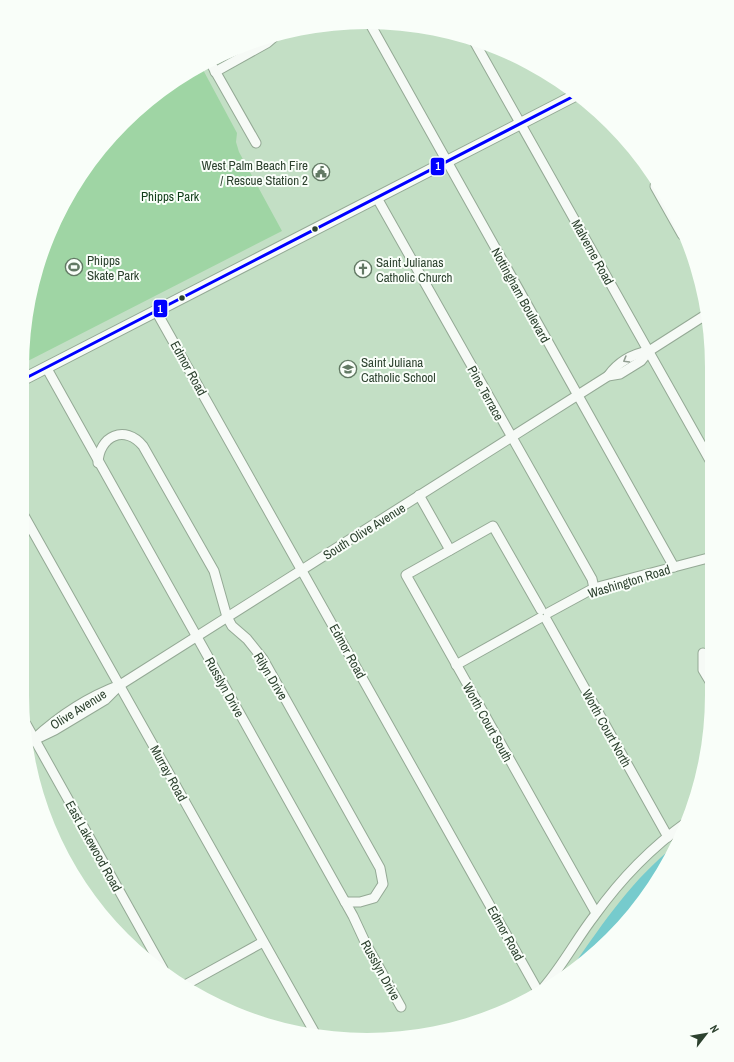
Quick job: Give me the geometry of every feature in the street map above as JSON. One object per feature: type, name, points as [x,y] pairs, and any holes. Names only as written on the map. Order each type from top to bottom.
[{"type":"main road","points":[[29,376],[570,97]]},
{"type":"street","name":"Nottingham Boulevard","points":[[373,29],[674,567]]},
{"type":"street","points":[[215,72],[262,46]]},
{"type":"street","name":"Malverne Road","points":[[478,48],[705,451]]},
{"type":"street","points":[[212,67],[256,143]]},
{"type":"street","name":"Pine Terrace","points":[[377,198],[511,438],[592,579],[594,588]]},
{"type":"street","name":"Edmor Road","points":[[156,311],[536,988]]},
{"type":"street","name":"South Olive Avenue","points":[[120,685],[578,396],[608,376],[615,366],[637,353],[649,351],[701,318]]},
{"type":"street","name":"Russlyn Drive","points":[[46,367],[98,463],[345,902],[366,944],[401,1007]]},
{"type":"street","name":"Rilyn Drive","points":[[98,463],[101,448],[113,436],[130,436],[140,441],[214,571],[227,617],[232,626],[263,659],[380,868],[383,884],[374,898],[360,902],[345,902]]},
{"type":"street","points":[[419,495],[450,550]]},
{"type":"street","name":"Murray Road","points":[[29,524],[312,1029]]},
{"type":"street","name":"Worth Court North","points":[[450,550],[493,526],[668,837]]},
{"type":"street","name":"Worth Court South","points":[[450,550],[406,575],[596,913]]},
{"type":"street","name":"Washington Road","points":[[456,666],[594,588],[705,559]]},
{"type":"street","points":[[703,653],[703,670],[705,674]]},
{"type":"street","name":"Olive Avenue","points":[[32,740],[55,730],[105,700],[120,685]]},
{"type":"street","name":"East Lakewood Road","points":[[33,744],[158,961]]},
{"type":"street","points":[[549,980],[596,913],[633,869],[676,831]]},
{"type":"street","points":[[189,983],[263,942]]},
{"type":"green space","name":"Phipps Park","points":[[204,71],[237,133],[236,142],[239,152],[282,231],[29,360],[35,301],[47,258],[74,198],[99,161],[128,128],[161,99],[198,74]]},
{"type":"water","points":[[665,854],[648,883],[635,901],[606,934],[578,959],[620,901]]},
{"type":"transit line","name":"1","points":[[29,376],[571,98]]},
{"type":"place","name":"West Palm Beach Fire / Rescue Station 2","points":[[321,172]]},
{"type":"place","name":"Phipps Skate Park","points":[[74,267]]},
{"type":"place","name":"Saint Julianas Catholic Church","points":[[363,269]]},
{"type":"place","name":"Saint Juliana Catholic School","points":[[348,369]]}]
